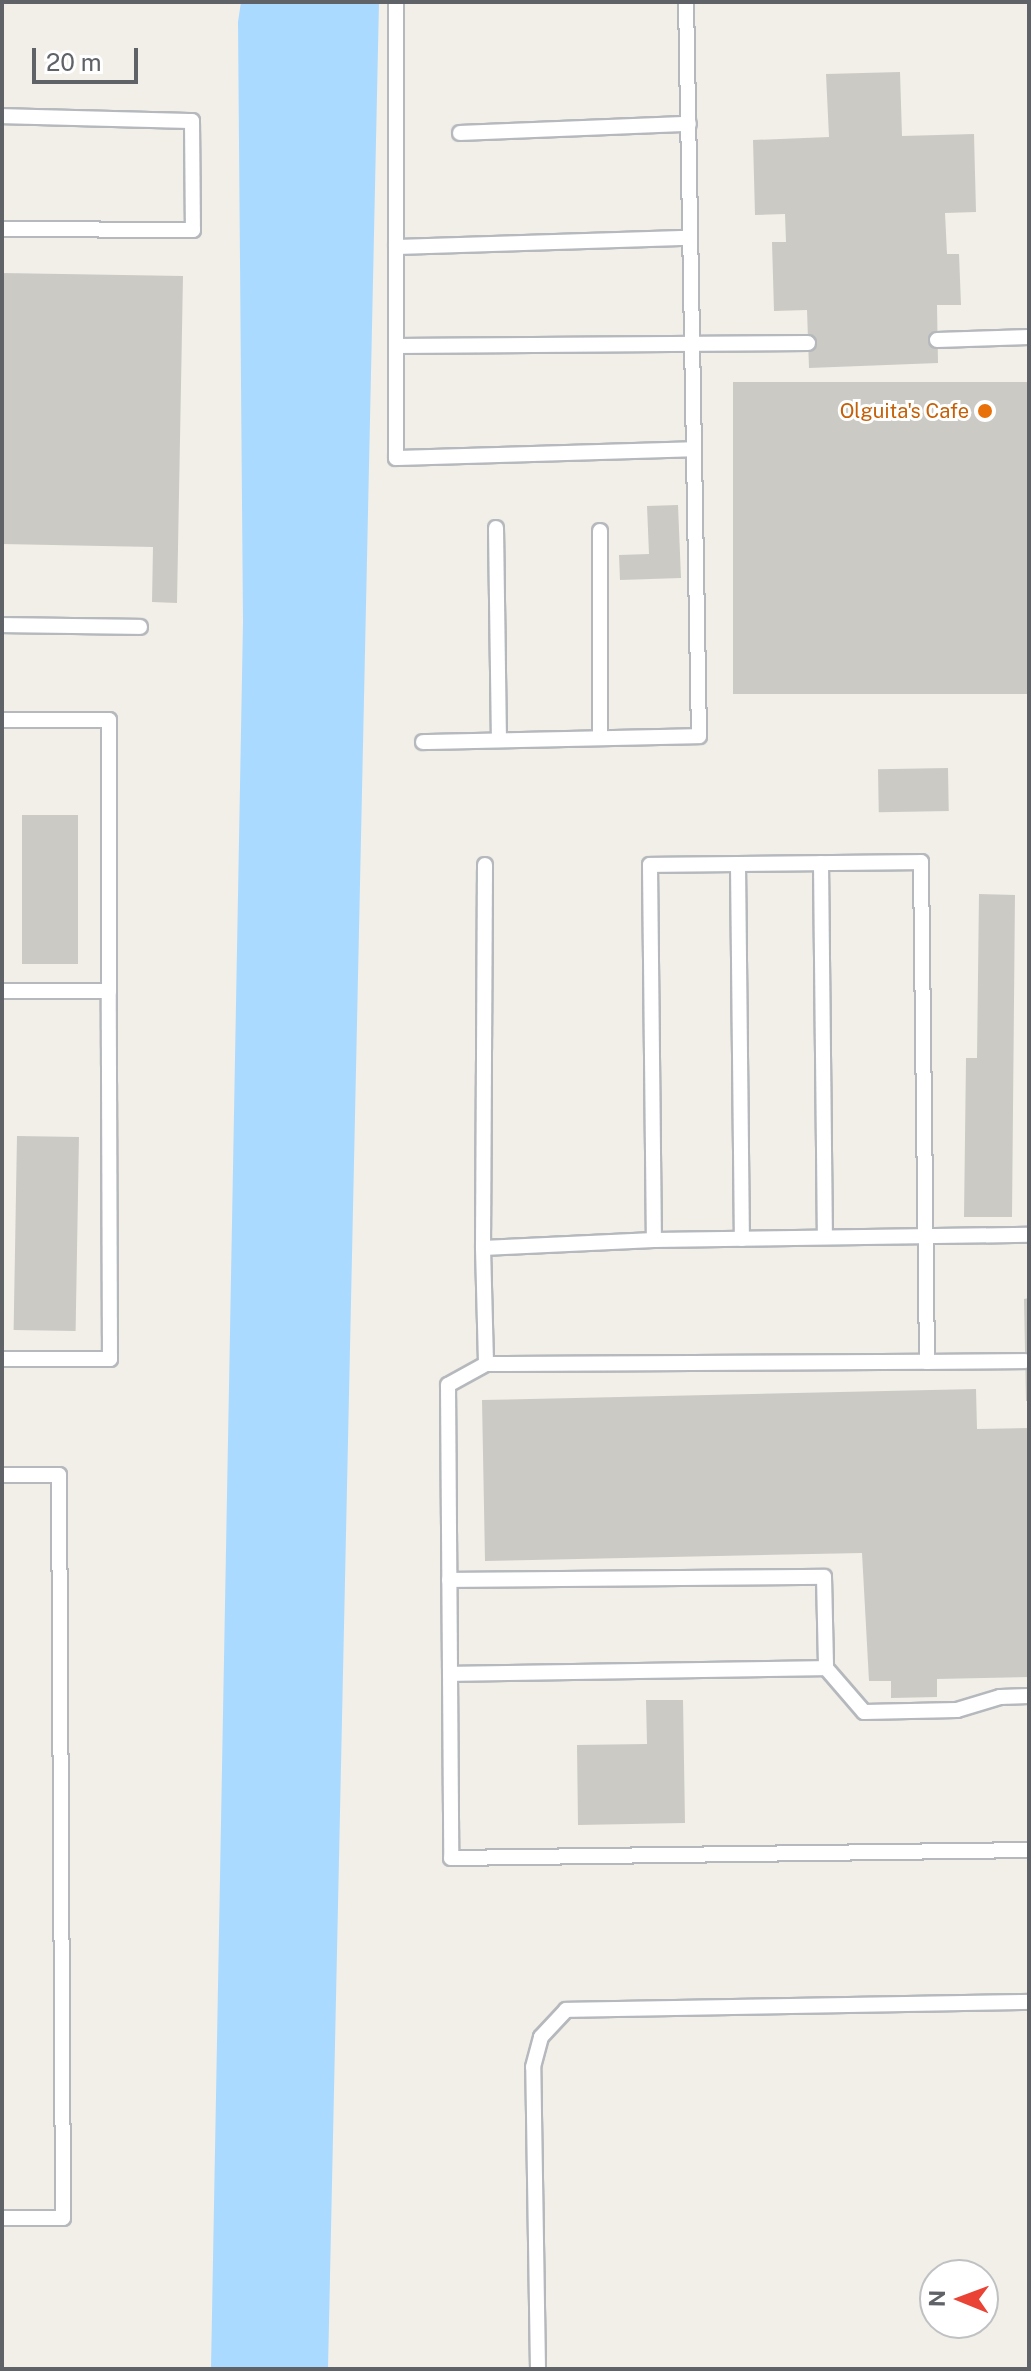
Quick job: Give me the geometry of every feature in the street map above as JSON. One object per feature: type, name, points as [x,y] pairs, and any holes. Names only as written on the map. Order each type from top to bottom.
[{"type":"lane","points":[[396,2],[396,458],[694,449]]},
{"type":"lane","points":[[423,742],[699,736],[686,2]]},
{"type":"lane","points":[[2,116],[192,121],[193,230],[2,229]]},
{"type":"lane","points":[[460,133],[689,124]]},
{"type":"lane","points":[[396,247],[690,238]]},
{"type":"lane","points":[[937,340],[1029,337]]},
{"type":"lane","points":[[396,346],[692,341],[808,343]]},
{"type":"lane","points":[[496,528],[499,740]]},
{"type":"lane","points":[[600,531],[600,738]]},
{"type":"lane","points":[[2,625],[140,627]]},
{"type":"lane","points":[[2,720],[109,720],[110,1359],[2,1359]]},
{"type":"lane","points":[[654,1240],[650,865],[921,862],[927,1362]]},
{"type":"lane","points":[[821,863],[825,1237]]},
{"type":"lane","points":[[738,864],[742,1239]]},
{"type":"lane","points":[[485,865],[483,1248],[486,1364]]},
{"type":"lane","points":[[2,991],[109,991]]},
{"type":"lane","points":[[483,1248],[654,1240],[1029,1235]]},
{"type":"lane","points":[[1025,1361],[486,1364],[448,1385],[451,1858],[1029,1850]]},
{"type":"lane","points":[[2,1475],[59,1475],[63,2186],[63,2218],[2,2218]]},
{"type":"lane","points":[[449,1580],[824,1577],[826,1668],[864,1712],[957,1710],[1000,1697],[1029,1696]]},
{"type":"lane","points":[[450,1674],[826,1668]]},
{"type":"lane","points":[[538,2369],[533,2067],[541,2037],[566,2010],[1029,2002]]},
{"type":"water","points":[[241,2],[379,2],[328,2369],[211,2369],[243,622],[238,22]]},
{"type":"building","points":[[900,72],[902,136],[974,134],[976,212],[945,213],[947,254],[959,254],[961,305],[937,305],[938,363],[809,368],[807,310],[774,311],[772,242],[786,242],[785,214],[755,215],[753,140],[829,137],[826,74]]},
{"type":"building","points":[[2,273],[183,276],[177,603],[152,602],[153,547],[2,544]]},
{"type":"building","points":[[733,382],[1029,382],[1029,694],[733,694]]},
{"type":"building","points":[[678,505],[681,578],[620,580],[619,555],[649,554],[647,506]]},
{"type":"building","points":[[948,768],[949,811],[879,812],[878,769]]},
{"type":"building","points":[[22,815],[78,815],[78,964],[22,964]]},
{"type":"building","points":[[979,894],[1015,895],[1012,1217],[964,1217],[966,1058],[977,1058]]},
{"type":"building","points":[[17,1136],[79,1137],[76,1331],[14,1330]]},
{"type":"building","points":[[1029,1298],[1029,1401],[1026,1401],[1024,1299]]},
{"type":"building","points":[[976,1389],[977,1429],[1029,1428],[1029,1677],[937,1679],[937,1697],[891,1698],[891,1681],[869,1681],[862,1553],[485,1561],[482,1400]]},
{"type":"building","points":[[646,1700],[683,1700],[685,1823],[578,1825],[577,1745],[647,1744]]},
{"type":"place","name":"Olguita's Cafe","points":[[985,411]]}]
